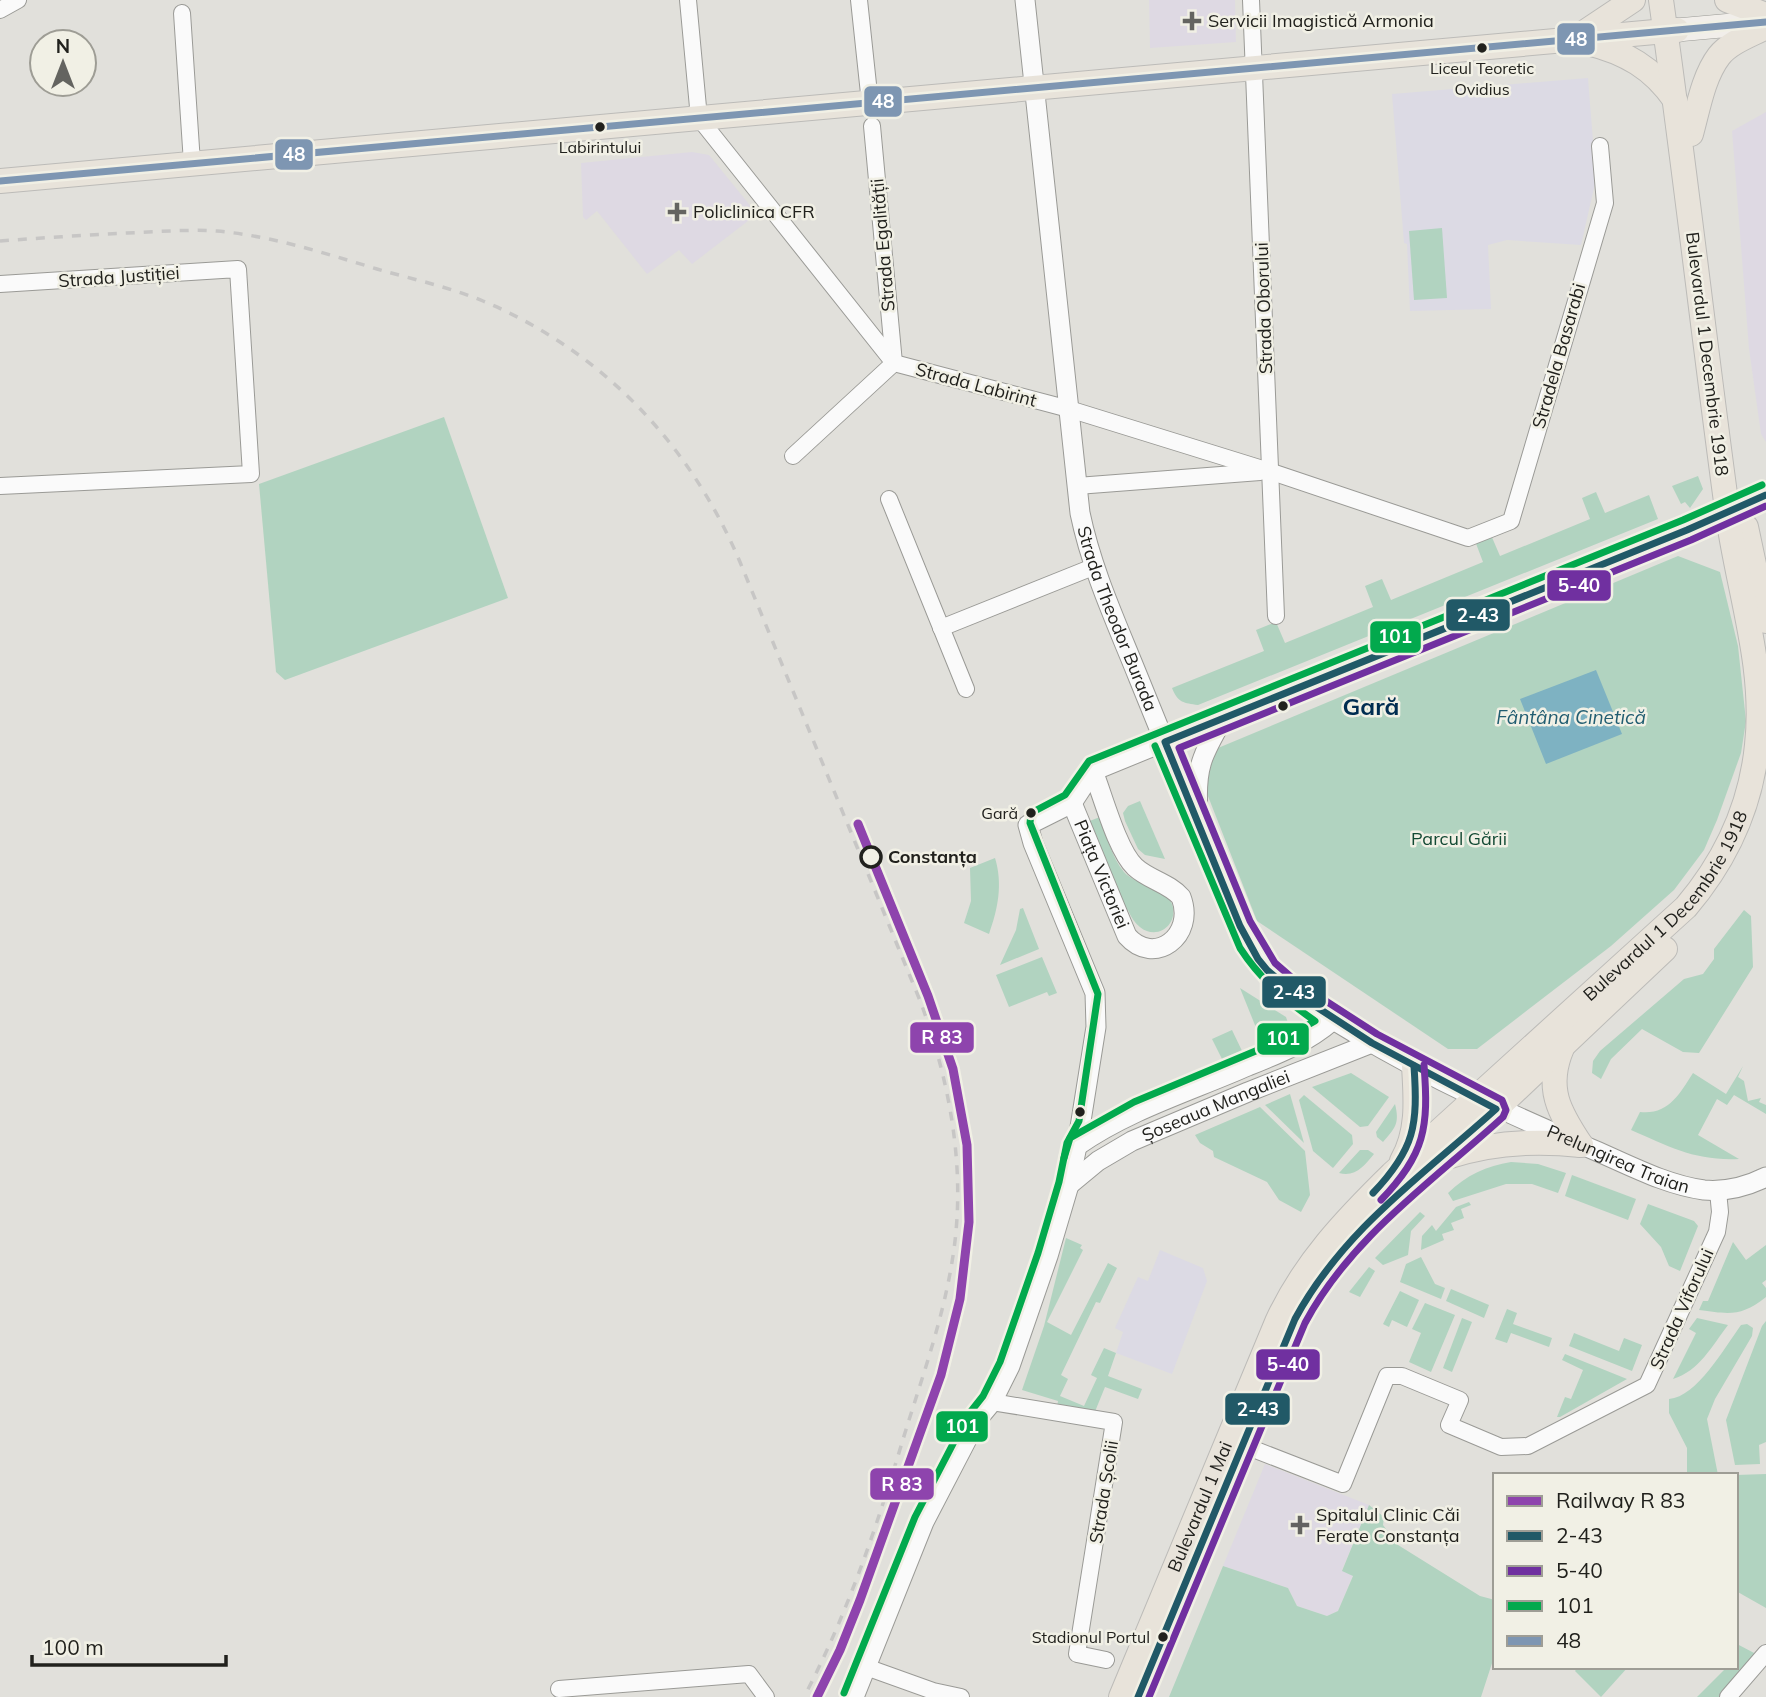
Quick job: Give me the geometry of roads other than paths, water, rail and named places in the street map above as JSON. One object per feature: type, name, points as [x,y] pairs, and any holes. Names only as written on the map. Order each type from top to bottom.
[{"type":"main road","points":[[1574,40],[1633,0]]},
{"type":"main road","name":"Bulevardul 1 Decembrie 1918","points":[[1661,0],[1671,31],[1691,134],[1732,452],[1734,509],[1766,621]]},
{"type":"main road","name":"Bulevardul 1 Decembrie 1918","points":[[1485,1104],[1686,907],[1712,874],[1734,834],[1753,776],[1759,703],[1675,100],[1671,31],[1673,0]]},
{"type":"main road","points":[[1727,0],[1766,15]]},
{"type":"main road","points":[[0,181],[699,118],[871,115],[1034,88],[1766,22]]},
{"type":"main road","points":[[1691,134],[1702,94],[1720,55],[1740,40],[1766,27]]},
{"type":"main road","points":[[1574,40],[1609,48],[1638,61],[1655,75],[1675,100]]},
{"type":"main road","points":[[1734,509],[1766,495]]},
{"type":"main road","name":"Bulevardul 1 Decembrie 1918","points":[[1485,1104],[1562,1047],[1710,903],[1746,839],[1766,783]]},
{"type":"main road","points":[[1562,1047],[1554,1072],[1556,1095],[1562,1116],[1581,1144]]},
{"type":"main road","points":[[1392,1174],[1403,1160],[1412,1138],[1416,1108],[1414,1066]]},
{"type":"main road","name":"Bulevardul 1 Mai","points":[[1138,1697],[1295,1319],[1321,1272],[1361,1226],[1438,1161],[1485,1104]]},
{"type":"main road","name":"Bulevardul 1 Mai","points":[[1121,1697],[1249,1387],[1289,1297],[1308,1265],[1392,1174],[1485,1104]]},
{"type":"main road","points":[[1438,1161],[1466,1151],[1506,1143],[1581,1144]]},
{"type":"street","points":[[0,10],[18,0]]},
{"type":"street","points":[[688,0],[699,118]]},
{"type":"street","name":"Strada Egalității","points":[[859,0],[894,363]]},
{"type":"street","name":"Strada Theodor Burada","points":[[1025,0],[1077,486],[1086,540],[1093,567],[1240,926],[1258,959],[1283,984],[1333,1020],[1485,1104]]},
{"type":"street","name":"Strada Oborului","points":[[1251,0],[1276,616]]},
{"type":"street","points":[[182,13],[192,163]]},
{"type":"street","name":"Strada Labirint","points":[[699,118],[894,363],[1069,409],[1269,471],[1468,538]]},
{"type":"street","name":"Stradela Basarabi","points":[[1468,538],[1511,521],[1605,203],[1600,146]]},
{"type":"street","name":"Strada Justiției","points":[[0,284],[238,269],[251,474],[0,486]]},
{"type":"street","points":[[793,456],[894,363]]},
{"type":"street","points":[[1077,486],[1269,471]]},
{"type":"street","points":[[889,499],[966,689]]},
{"type":"street","points":[[853,1697],[924,1522],[977,1420],[992,1402],[1010,1366],[1069,1185],[1077,1146],[1096,1027],[1095,992],[1028,825],[1072,803],[1093,771],[1734,509]]},
{"type":"street","points":[[941,628],[1093,567]]},
{"type":"street","points":[[1199,826],[1199,764],[1223,719]]},
{"type":"street","name":"Piața Victoriei","points":[[1072,803],[1126,936],[1148,949],[1160,947],[1175,938],[1185,921],[1181,897],[1170,887],[1141,873],[1129,860],[1093,771]]},
{"type":"street","name":"Șoseaua Mangaliei","points":[[1077,1146],[1113,1124],[1284,1051],[1312,1037],[1333,1020]]},
{"type":"street","name":"Șoseaua Mangaliei","points":[[1069,1185],[1098,1160],[1132,1141],[1372,1043]]},
{"type":"street","name":"Prelungirea Traian","points":[[1485,1104],[1672,1182],[1718,1191],[1749,1185],[1766,1177]]},
{"type":"street","name":"Strada Viforului","points":[[1243,1445],[1343,1485],[1387,1376],[1402,1376],[1460,1400],[1449,1425],[1501,1447],[1528,1446],[1647,1385],[1717,1232],[1720,1212],[1718,1191]]},
{"type":"street","name":"Strada Școlii","points":[[992,1402],[1114,1422],[1077,1654],[1106,1660]]},
{"type":"street","points":[[1728,1697],[1766,1653]]},
{"type":"street","points":[[866,1667],[932,1694],[961,1697]]},
{"type":"street","points":[[559,1689],[748,1674],[766,1697]]},
{"type":"water","name":"Fântâna Cinetică","points":[[1596,670],[1622,734],[1546,764],[1520,699]]},
{"type":"railway","points":[[0,241],[217,231],[298,246],[444,287],[483,301],[566,346],[603,374],[637,406],[668,441],[695,478],[719,519],[740,562],[921,1003],[941,1066],[957,1163],[958,1196],[952,1262],[936,1332],[870,1542],[833,1636],[804,1697]]},
{"type":"place","name":"Servicii Imagistică Armonia","points":[[1192,21]]},
{"type":"place","name":"Liceul Teoretic Ovidius","points":[[1482,48]]},
{"type":"place","name":"Labirintului","points":[[600,127]]},
{"type":"place","name":"Policlinica CFR","points":[[677,212]]},
{"type":"place","name":"Gară","points":[[1031,813]]},
{"type":"place","name":"Constanța","points":[[871,857]]},
{"type":"place","name":"Spitalul Clinic Căi Ferate Constanța","points":[[1300,1525]]},
{"type":"place","name":"Stadionul Portul","points":[[1163,1637]]},
{"type":"district","name":"Gară","points":[[1371,707]]},
{"type":"park label","name":"Parcul Gării","points":[[1459,839]]}]
